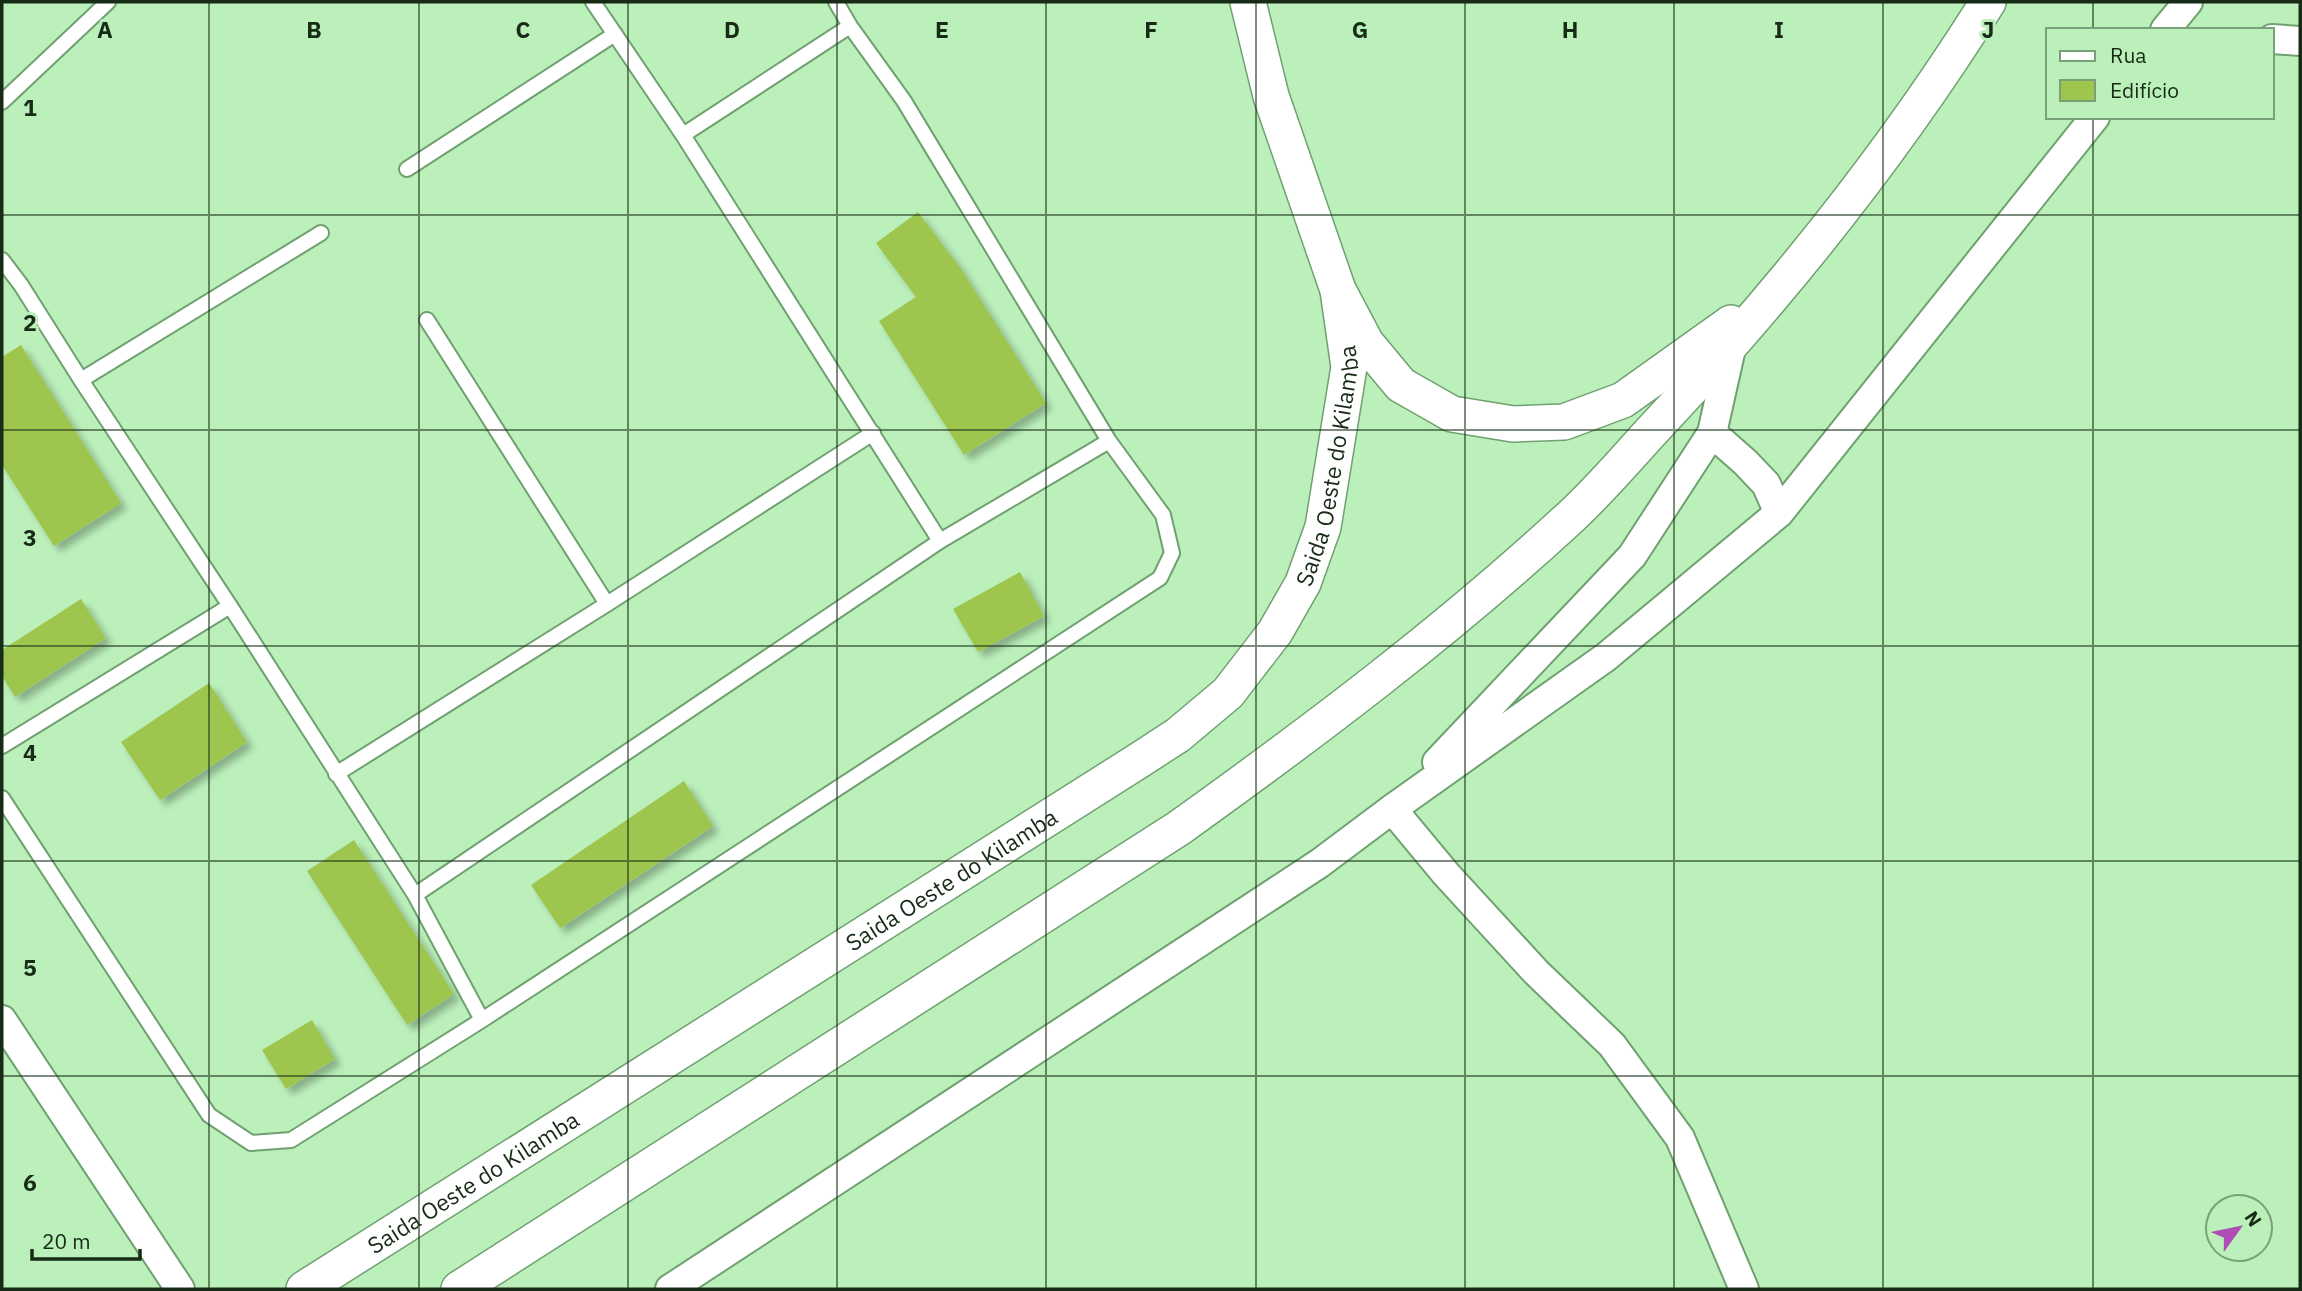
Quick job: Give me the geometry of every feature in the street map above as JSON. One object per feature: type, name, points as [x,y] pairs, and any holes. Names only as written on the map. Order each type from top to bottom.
[{"type":"street","points":[[1248,2],[1270,96],[1338,290],[1366,342],[1401,385],[1452,414],[1513,424],[1564,422],[1623,400],[1778,289]]},
{"type":"street","points":[[459,1289],[1179,828],[1292,747],[1429,642],[1567,521],[1732,344],[1881,158],[1954,56],[1988,2]]},
{"type":"street","points":[[2167,28],[2188,2]]},
{"type":"street","points":[[2274,39],[2300,41]]},
{"type":"street","points":[[670,1289],[1309,871],[1606,657],[1779,513],[2093,119]]},
{"type":"street","name":"Saida Oeste do Kilamba","points":[[303,1289],[1138,761],[1178,735],[1228,693],[1275,632],[1303,583],[1323,527],[1349,367],[1338,290]]},
{"type":"street","points":[[1392,809],[1632,556],[1712,433],[1732,344]]},
{"type":"street","points":[[1712,433],[1766,484],[1779,513]]},
{"type":"street","points":[[1392,809],[1446,874],[1536,972],[1612,1045],[1680,1138],[1744,1289]]},
{"type":"street","points":[[2,1020],[180,1289]]},
{"type":"lane","points":[[2,102],[108,2]]},
{"type":"lane","points":[[593,2],[683,135],[940,541]]},
{"type":"lane","points":[[2,797],[209,1115],[251,1143],[291,1140],[482,1020],[1160,578],[1172,553],[1163,515],[1109,441],[904,101],[836,2]]},
{"type":"lane","points":[[683,135],[850,26]]},
{"type":"lane","points":[[407,169],[615,34]]},
{"type":"lane","points":[[80,380],[321,233]]},
{"type":"lane","points":[[2,260],[21,285],[80,380],[230,606],[415,895],[482,1020]]},
{"type":"lane","points":[[427,320],[607,604]]},
{"type":"lane","points":[[336,774],[873,433]]},
{"type":"lane","points":[[415,895],[940,541],[1109,441]]},
{"type":"lane","points":[[2,746],[230,606]]},
{"type":"building","points":[[918,212],[961,269],[1046,403],[964,455],[879,321],[916,297],[876,243]]},
{"type":"building","points":[[21,345],[121,503],[54,546],[2,465],[2,357]]},
{"type":"building","points":[[1020,572],[1044,616],[978,652],[953,609]]},
{"type":"building","points":[[81,599],[106,638],[15,697],[2,676],[2,650]]},
{"type":"building","points":[[209,683],[247,742],[160,800],[121,742]]},
{"type":"building","points":[[684,781],[713,826],[560,928],[531,885]]},
{"type":"building","points":[[354,840],[454,994],[407,1025],[307,871]]},
{"type":"building","points":[[312,1020],[335,1059],[286,1089],[262,1050]]}]
